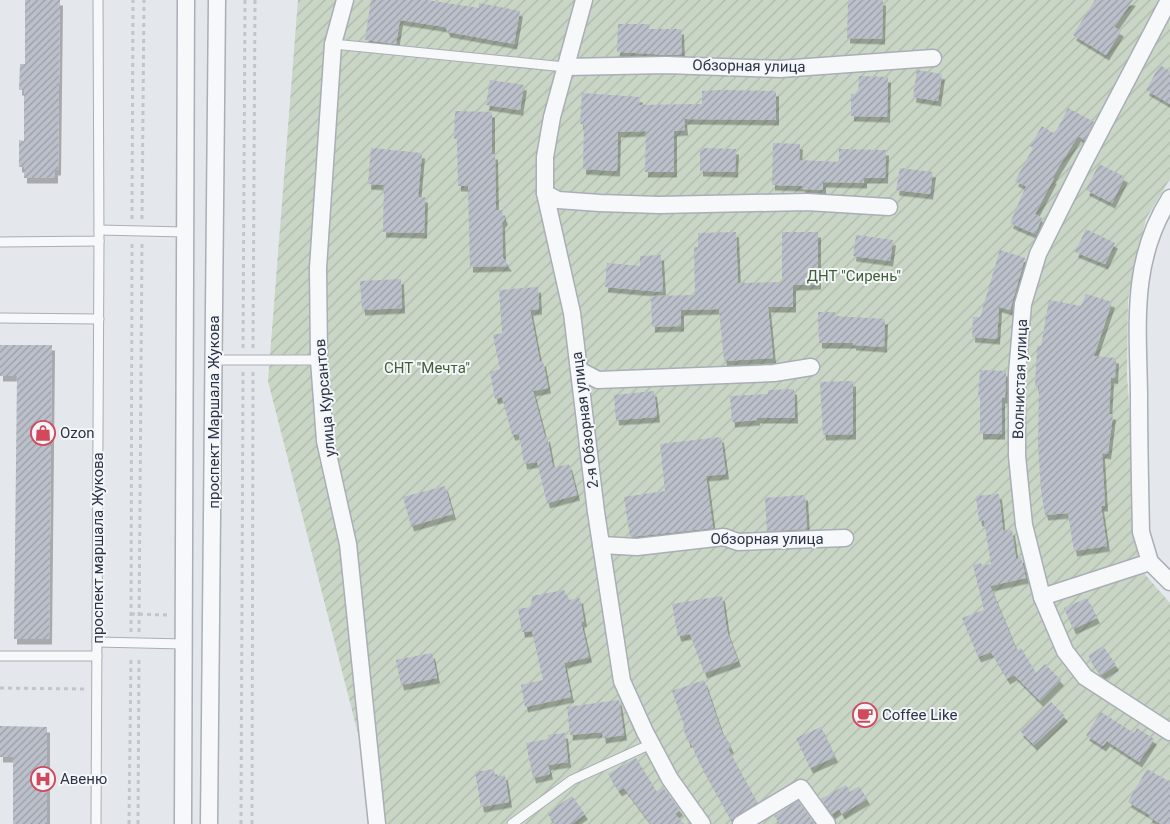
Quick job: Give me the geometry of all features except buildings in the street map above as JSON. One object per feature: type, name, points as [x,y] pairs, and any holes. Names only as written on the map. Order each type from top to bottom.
[{"type":"street","name":"проспект Маршала Жукова","points":[[183,824],[186,0]]},
{"type":"street","name":"проспект Маршала Жукова","points":[[209,824],[217,0]]},
{"type":"street","name":"улица Курсантов","points":[[346,0],[333,44],[318,268],[319,360],[325,441],[348,544],[376,824]]},
{"type":"street","name":"2-я Обзорная улица","points":[[584,0],[552,117],[545,157],[545,193],[572,313],[601,545],[622,681],[651,744],[670,779],[702,824]]},
{"type":"street","name":"Волнистая улица","points":[[1169,0],[1038,254],[1023,304],[1017,373],[1017,456],[1024,525],[1042,597],[1065,651],[1085,677],[1170,732]]},
{"type":"street","name":"Обзорная улица","points":[[565,67],[666,65],[780,69],[933,58]]},
{"type":"street","points":[[545,193],[558,200],[600,203],[659,205],[807,202],[889,207]]},
{"type":"street","points":[[1170,198],[1159,216],[1145,251],[1137,304],[1141,532],[1150,562],[1170,582]]},
{"type":"street","points":[[579,370],[598,380],[774,373],[811,367]]},
{"type":"street","name":"Обзорная улица","points":[[601,545],[638,547],[724,537],[738,542],[845,538]]},
{"type":"street","points":[[1042,597],[1150,562]]},
{"type":"street","points":[[741,824],[801,788],[827,824]]},
{"type":"lane","name":"проспект маршала Жукова","points":[[96,824],[99,318],[98,0]]},
{"type":"lane","points":[[333,44],[565,67]]},
{"type":"lane","points":[[99,230],[185,232]]},
{"type":"lane","points":[[0,242],[99,241]]},
{"type":"lane","points":[[0,318],[99,318]]},
{"type":"lane","points":[[214,360],[319,360]]},
{"type":"lane","points":[[97,642],[184,644]]},
{"type":"lane","points":[[0,656],[97,656]]},
{"type":"lane","points":[[512,824],[572,780],[651,744]]},
{"type":"path","points":[[133,0],[132,231],[138,824]]},
{"type":"path","points":[[129,824],[135,643],[144,0]]},
{"type":"path","points":[[241,824],[245,0]]},
{"type":"path","points":[[252,824],[255,0]]},
{"type":"path","points":[[0,688],[97,689]]},
{"type":"green space","name":"ДНТ \"Сирень\"","points":[[298,0],[1170,0],[1170,179],[1146,219],[1128,300],[1127,376],[1142,571],[1170,603],[1170,824],[381,824],[268,381]]},
{"type":"place","name":"Ozon","points":[[43,433]]},
{"type":"place","name":"Coffee Like","points":[[865,715]]},
{"type":"place","name":"Авеню","points":[[43,779]]},
{"type":"park label","name":"СНТ \"Мечта\"","points":[[427,368]]}]
